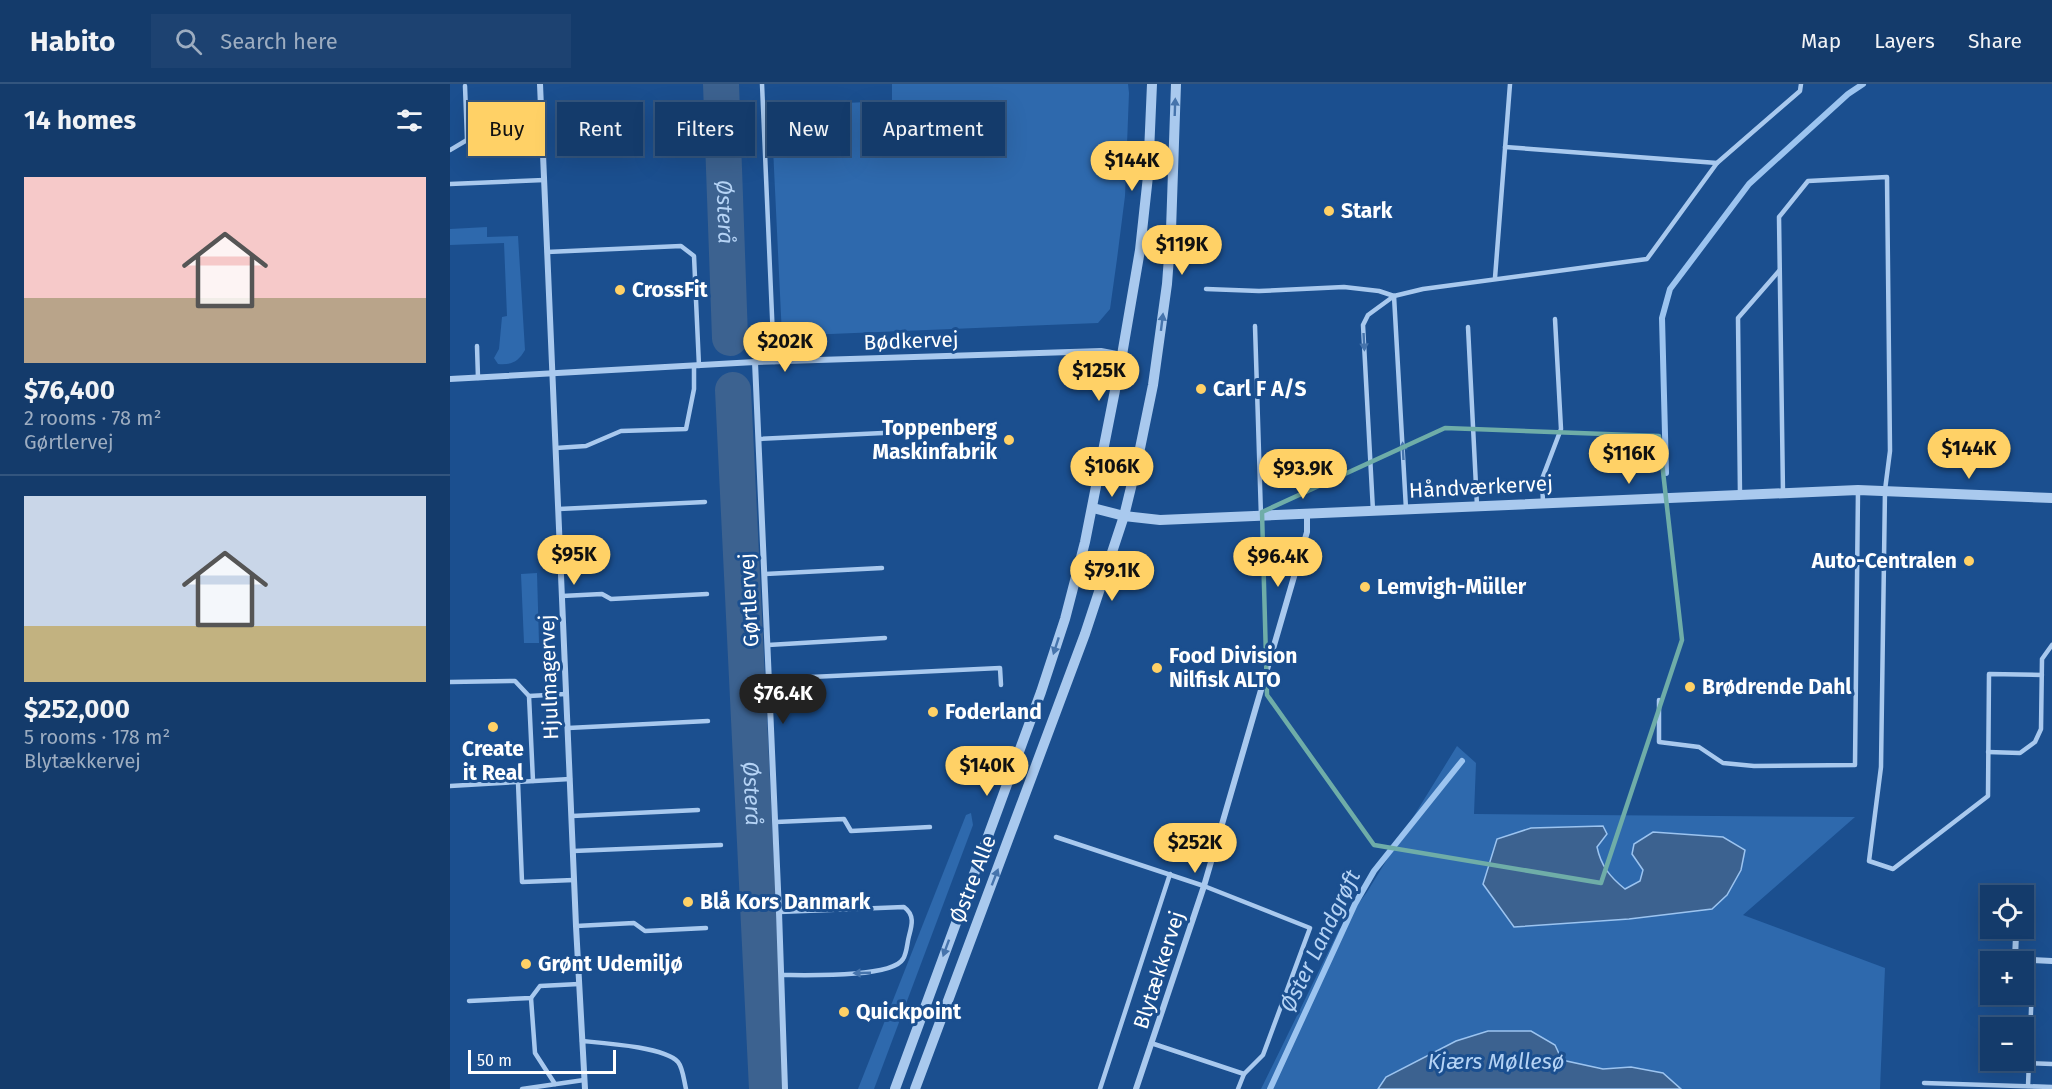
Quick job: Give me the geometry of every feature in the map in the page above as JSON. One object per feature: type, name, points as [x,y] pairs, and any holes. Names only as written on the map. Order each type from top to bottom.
[{"type":"street","name":"Hjulmagervej","points":[[540,84],[541,102]]},
{"type":"street","name":"Østre Alle","points":[[895,1089],[1041,692],[1065,619],[1093,508],[1134,291],[1148,176],[1152,84]]},
{"type":"street","name":"Østre Alle","points":[[915,1089],[1085,634],[1124,516],[1153,385],[1166,296],[1171,230],[1176,84]]},
{"type":"street","name":"Hjulmagervej","points":[[543,156],[585,1089]]},
{"type":"street","name":"Bødkervej","points":[[450,379],[755,362],[1101,351],[1122,355]]},
{"type":"street","name":"Gørtlervej","points":[[755,362],[776,822],[785,1089]]},
{"type":"street","name":"Håndværkervej","points":[[1093,508],[1124,516],[1160,520],[1858,490],[2052,498]]},
{"type":"street","name":"Blytækkervej","points":[[1136,1089],[1204,886],[1307,532],[1307,514]]},
{"type":"street","points":[[2034,960],[2052,961]]},
{"type":"lane","points":[[762,84],[774,362]]},
{"type":"lane","points":[[1495,278],[1509,84]]},
{"type":"lane","points":[[1373,511],[1364,325],[1368,315],[1394,296],[1423,289],[1647,259],[1717,163],[1800,91],[1801,84]]},
{"type":"lane","points":[[450,150],[467,140],[465,86]]},
{"type":"lane","points":[[1505,147],[1717,163]]},
{"type":"lane","points":[[1783,493],[1779,217],[1808,181],[1887,177],[1890,451],[1885,490],[1881,767],[1869,861],[1893,869],[1988,796],[1989,674],[2042,675]]},
{"type":"lane","points":[[450,184],[544,180]]},
{"type":"lane","points":[[547,252],[681,246],[694,256],[696,366],[686,429],[621,431],[586,446],[556,448]]},
{"type":"lane","points":[[1740,495],[1738,318],[1779,270]]},
{"type":"lane","points":[[1206,289],[1259,291],[1344,287],[1378,291],[1394,296]]},
{"type":"lane","points":[[1394,296],[1406,509]]},
{"type":"lane","points":[[1543,503],[1542,479],[1561,429],[1555,319]]},
{"type":"lane","points":[[1255,326],[1261,516]]},
{"type":"lane","points":[[1468,327],[1477,506]]},
{"type":"lane","points":[[477,346],[478,378]]},
{"type":"lane","points":[[759,439],[883,433]]},
{"type":"lane","points":[[1659,700],[1659,742],[1699,747],[1723,763],[1754,766],[1855,765],[1858,490]]},
{"type":"lane","points":[[559,509],[705,502]]},
{"type":"lane","points":[[765,574],[882,568]]},
{"type":"lane","points":[[562,596],[602,594],[611,599],[707,594]]},
{"type":"lane","points":[[768,645],[885,638]]},
{"type":"lane","points":[[1988,752],[2020,753],[2035,742],[2041,729],[2042,660],[2052,645]]},
{"type":"lane","points":[[769,679],[1000,668],[1001,685]]},
{"type":"lane","points":[[450,682],[515,681],[529,696],[533,781]]},
{"type":"lane","points":[[529,696],[566,694]]},
{"type":"lane","points":[[568,728],[708,721]]},
{"type":"lane","points":[[450,786],[570,779]]},
{"type":"lane","points":[[518,782],[522,882],[574,880]]},
{"type":"lane","points":[[572,816],[698,810]]},
{"type":"lane","points":[[776,822],[844,819],[851,831],[930,827]]},
{"type":"lane","points":[[1056,837],[1204,886],[1310,928],[1263,1055],[1244,1074],[1238,1089]]},
{"type":"lane","points":[[573,851],[721,845]]},
{"type":"lane","points":[[1100,1089],[1170,874]]},
{"type":"lane","points":[[779,912],[904,907],[909,911],[913,922],[903,959],[894,967],[873,972],[782,975]]},
{"type":"lane","points":[[576,926],[633,923],[645,931],[706,928]]},
{"type":"lane","points":[[555,1084],[535,1053],[531,998],[540,986],[579,984]]},
{"type":"lane","points":[[469,1001],[531,998]]},
{"type":"lane","points":[[582,1041],[614,1044],[668,1054],[679,1063],[686,1089]]},
{"type":"lane","points":[[1151,1043],[1244,1074]]},
{"type":"lane","points":[[2034,1063],[2052,1064]]},
{"type":"lane","points":[[2028,1086],[2029,1071]]},
{"type":"lane","points":[[522,1089],[584,1080]]},
{"type":"lane","points":[[1924,1083],[1958,1086],[2052,1087]]},
{"type":"highlighted area","points":[[1445,428],[1659,436],[1682,640],[1601,883],[1374,845],[1267,695],[1262,512]]},
{"type":"shaded area","points":[[892,84],[1128,84],[1125,196],[1110,309],[1098,323],[782,336],[773,156],[850,156],[850,103],[862,102],[862,156],[1005,156],[1005,102],[868,102],[892,101]]},
{"type":"shaded area","points":[[487,227],[487,237],[518,236],[525,350],[517,360],[507,364],[498,364],[494,358],[499,349],[502,317],[507,316],[504,243],[450,245],[450,229]]},
{"type":"shaded area","points":[[537,573],[539,643],[524,643],[521,574]]},
{"type":"shaded area","points":[[1457,746],[1476,763],[1474,814],[1855,817],[1743,915],[1885,968],[1880,1089],[1681,1089],[1663,1073],[1631,1067],[1603,1069],[1562,1060],[1555,1045],[1531,1031],[1488,1031],[1386,1077],[1378,1089],[1261,1089],[1339,930],[1367,892]],"holes":[[[1597,847],[1607,871],[1625,890],[1640,881],[1643,870],[1632,854],[1745,851],[1741,870],[1727,895],[1483,884]]]},
{"type":"shaded area","points":[[971,813],[973,825],[874,1089],[858,1089],[966,815]]},
{"type":"water","points":[[1603,826],[1607,834],[1597,847],[1601,860],[1607,871],[1625,889],[1640,881],[1643,870],[1632,854],[1634,844],[1653,832],[1723,837],[1745,850],[1741,870],[1727,895],[1712,909],[1629,919],[1514,927],[1483,884],[1497,839],[1531,828]]},
{"type":"water","name":"Kjærs Møllesø","points":[[1488,1031],[1531,1031],[1555,1045],[1562,1060],[1603,1069],[1631,1067],[1663,1073],[1681,1089],[1378,1089],[1386,1077],[1456,1041]]},
{"type":"waterway","name":"Østerå","points":[[721,84],[730,338]]},
{"type":"waterway","name":"Øster Landgrøft","points":[[1666,473],[1662,318],[1670,289],[1749,184],[1848,94],[1863,84]]},
{"type":"waterway","name":"Østerå","points":[[733,390],[767,1089]]},
{"type":"waterway","name":"Øster Landgrøft","points":[[1270,1089],[1355,904],[1374,871],[1462,761]]},
{"type":"place","name":"Stark","points":[[1329,211]]},
{"type":"place","name":"CrossFit","points":[[620,290]]},
{"type":"place","name":"Carl F A/S","points":[[1201,389]]},
{"type":"place","name":"Toppenberg Maskinfabrik","points":[[1009,440]]},
{"type":"place","name":"Auto-Centralen","points":[[1969,561]]},
{"type":"place","name":"Lemvigh-Müller","points":[[1365,587]]},
{"type":"place","name":"Food Division Nilfisk ALTO","points":[[1157,668]]},
{"type":"place","name":"Brødrende Dahl","points":[[1690,687]]},
{"type":"place","name":"Foderland","points":[[933,712]]},
{"type":"place","name":"Create it Real","points":[[493,727]]},
{"type":"place","name":"Blå Kors Danmark","points":[[688,902]]},
{"type":"place","name":"Grønt Udemiljø","points":[[526,964]]},
{"type":"place","name":"Quickpoint","points":[[844,1012]]}]
